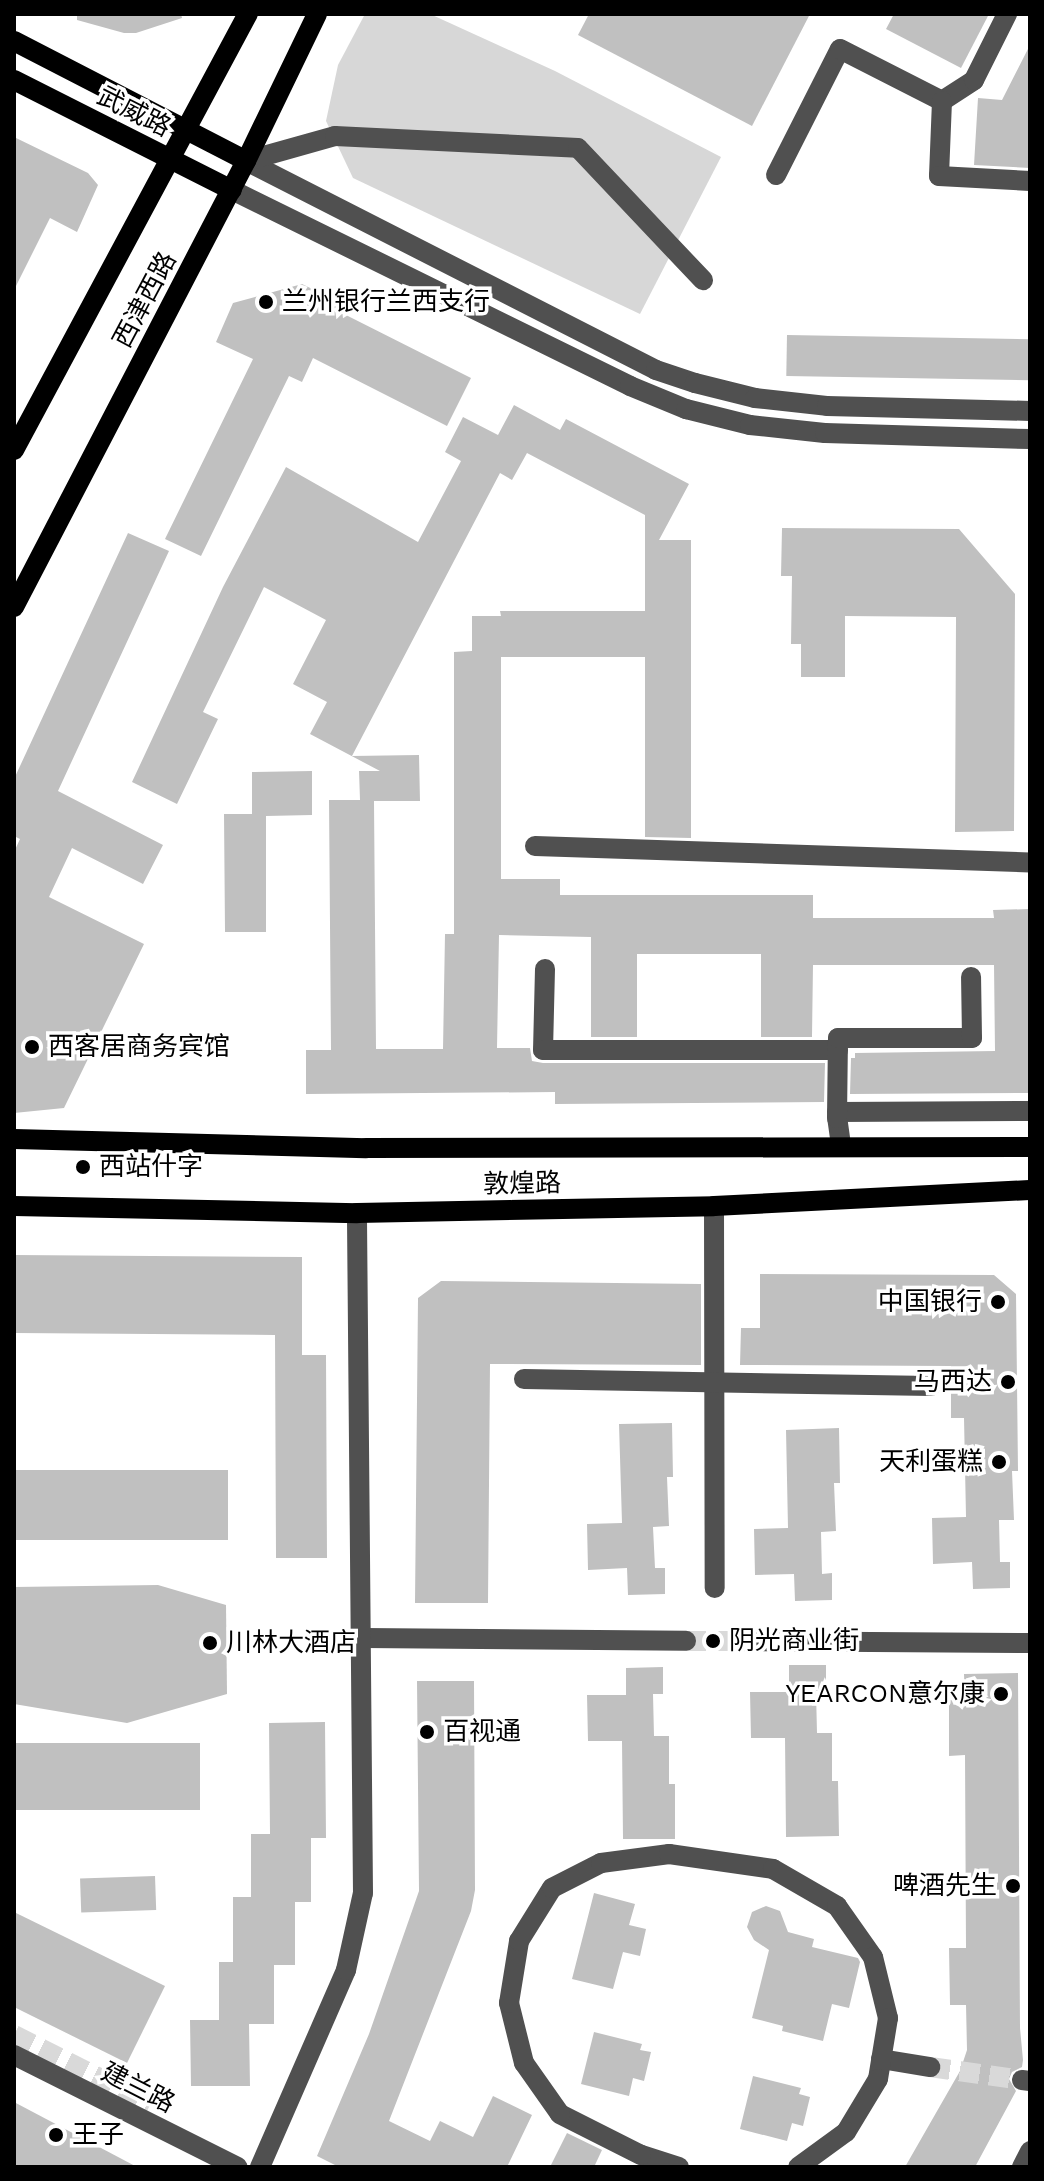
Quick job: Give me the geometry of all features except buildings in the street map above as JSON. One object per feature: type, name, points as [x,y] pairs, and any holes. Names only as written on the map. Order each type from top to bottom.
[{"type":"main road","name":"西津西路","points":[[14,450],[248,14]]},
{"type":"main road","name":"西津西路","points":[[14,607],[232,190],[317,14]]},
{"type":"main road","name":"武威路","points":[[14,41],[246,161]]},
{"type":"main road","name":"武威路","points":[[14,80],[232,190]]},
{"type":"main road","name":"敦煌路","points":[[14,1139],[366,1148],[1030,1147]]},
{"type":"main road","name":"敦煌路","points":[[14,1206],[357,1213],[714,1206],[1030,1190]]},
{"type":"street","points":[[942,101],[974,80],[1007,14]]},
{"type":"street","points":[[776,175],[840,49],[942,101]]},
{"type":"street","points":[[942,101],[939,176],[1030,181]]},
{"type":"street","points":[[246,161],[335,136],[578,148],[703,280]]},
{"type":"street","points":[[246,161],[656,370],[695,383],[755,398],[827,406],[1030,411]]},
{"type":"street","points":[[232,190],[630,386],[686,409],[750,425],[825,433],[1030,439]]},
{"type":"street","points":[[535,846],[1030,862]]},
{"type":"street","points":[[545,969],[543,1050],[838,1050]]},
{"type":"street","points":[[841,1145],[837,1112],[838,1038],[972,1038],[971,977]]},
{"type":"street","points":[[837,1112],[1030,1111]]},
{"type":"street","points":[[714,1206],[715,1588]]},
{"type":"street","points":[[260,2167],[346,1970],[363,1893],[364,1638],[357,1213]]},
{"type":"street","points":[[524,1379],[931,1386]]},
{"type":"street","points":[[364,1638],[686,1641]]},
{"type":"street","points":[[739,1641],[1030,1643]]},
{"type":"street","points":[[679,2167],[641,2155],[560,2114],[524,2063],[509,2003],[519,1941],[552,1888],[601,1863],[669,1854],[773,1869],[837,1906],[873,1957],[888,2018],[878,2079],[846,2132],[798,2167]]},
{"type":"street","name":"建兰路","points":[[14,2055],[238,2167]]},
{"type":"street","points":[[881,2059],[930,2067]]},
{"type":"street","points":[[1022,2167],[1030,2151]]},
{"type":"shaded area","points":[[365,14],[430,14],[555,71],[721,157],[640,314],[353,178],[326,121],[338,65]]},
{"type":"tunnel","points":[[686,1641],[739,1641]]},
{"type":"tunnel","points":[[14,2035],[151,2104]]},
{"type":"tunnel","points":[[930,2067],[1022,2080]]},
{"type":"place","name":"兰州银行兰西支行","points":[[266,302]]},
{"type":"place","name":"西客居商务宾馆","points":[[32,1047]]},
{"type":"place","name":"西站什字","points":[[83,1167]]},
{"type":"place","name":"中国银行","points":[[998,1302]]},
{"type":"place","name":"马西达","points":[[1008,1382]]},
{"type":"place","name":"天利蛋糕","points":[[999,1462]]},
{"type":"place","name":"阴光商业街","points":[[713,1641]]},
{"type":"place","name":"川林大酒店","points":[[210,1643]]},
{"type":"place","name":"YEARCON意尔康","points":[[1001,1694]]},
{"type":"place","name":"百视通","points":[[427,1732]]},
{"type":"place","name":"啤酒先生","points":[[1013,1886]]},
{"type":"place","name":"王子","points":[[56,2135]]}]
